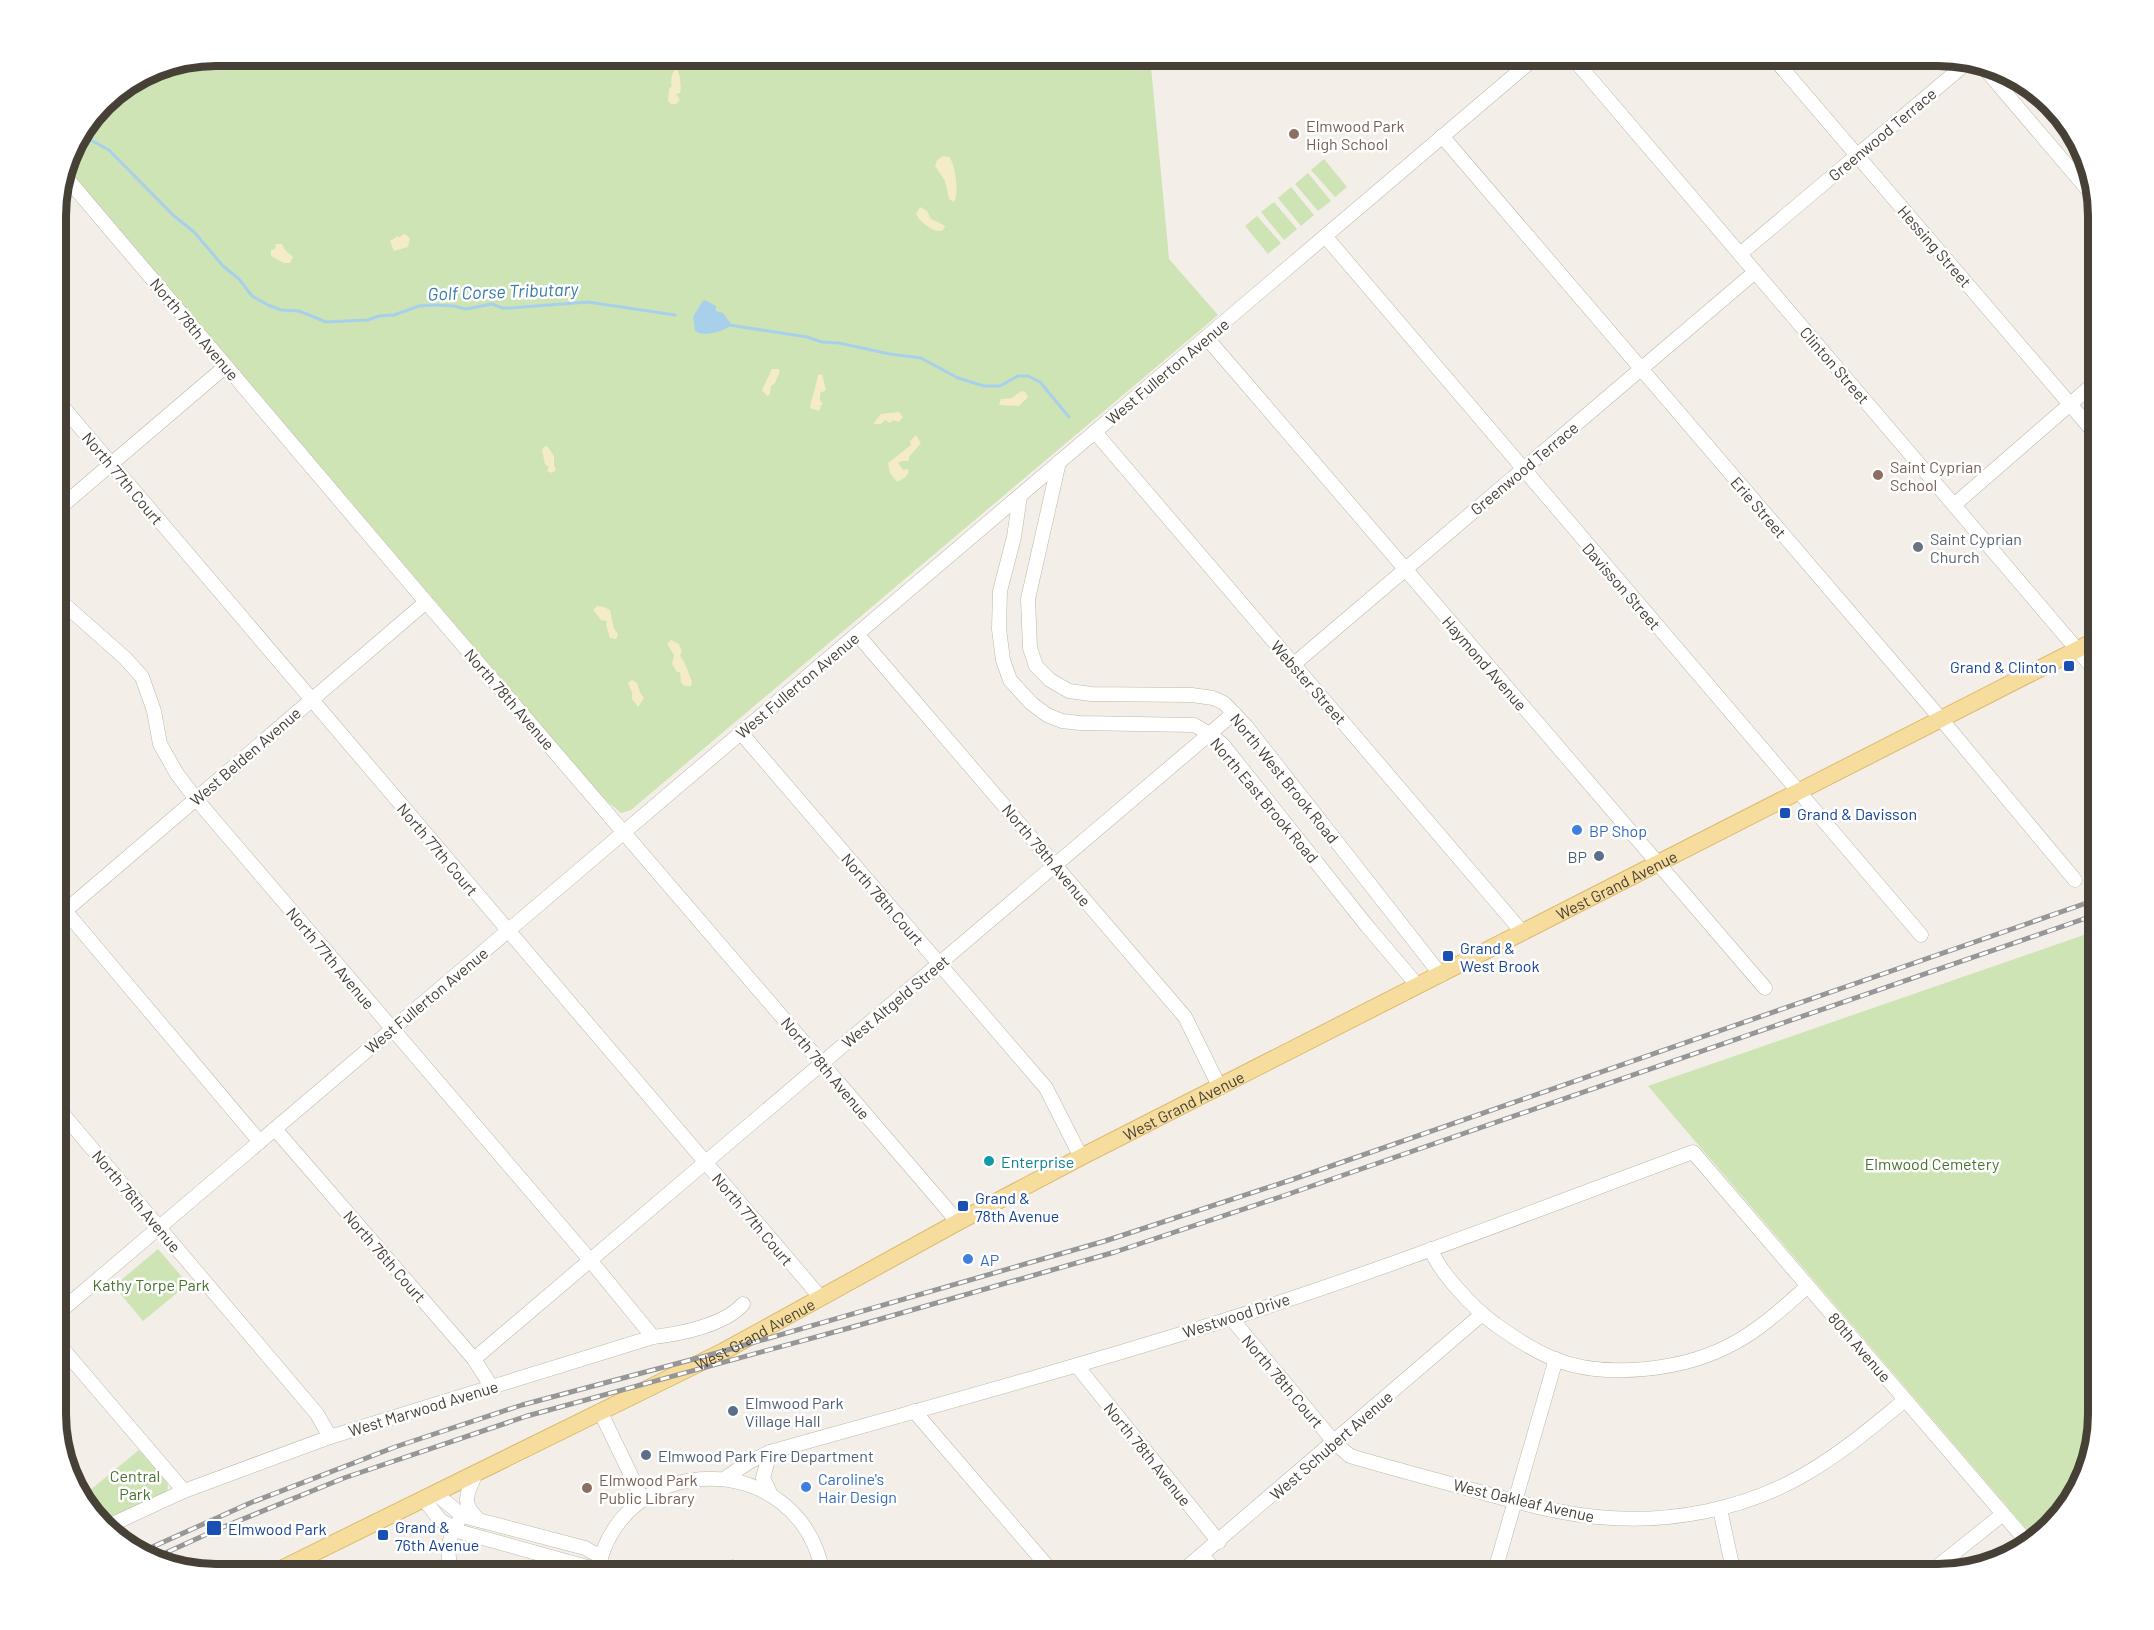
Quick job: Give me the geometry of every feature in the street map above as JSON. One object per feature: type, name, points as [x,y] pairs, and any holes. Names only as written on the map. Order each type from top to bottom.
[{"type":"main road","name":"West Grand Avenue","points":[[293,1564],[724,1351],[1081,1157],[2088,644]]},
{"type":"street","name":"West Fullerton Avenue","points":[[66,1306],[1525,66]]},
{"type":"street","name":"Clinton Street","points":[[1580,66],[2088,662]]},
{"type":"street","name":"Hessing Street","points":[[1780,66],[2088,425]]},
{"type":"street","name":"Greenwood Terrace","points":[[1740,254],[1961,68]]},
{"type":"street","points":[[1991,76],[2085,186]]},
{"type":"street","name":"Erie Street","points":[[1442,136],[1941,719],[2075,880]]},
{"type":"street","name":"North 78th Avenue","points":[[70,182],[426,602],[625,831],[958,1222]]},
{"type":"street","name":"Davisson Street","points":[[1325,236],[1921,936]]},
{"type":"street","name":"Greenwood Terrace","points":[[1294,664],[1755,272]]},
{"type":"street","name":"Haymond Avenue","points":[[1206,337],[1765,988]]},
{"type":"street","points":[[66,502],[226,366]]},
{"type":"street","points":[[1954,505],[2088,389]]},
{"type":"street","name":"North 77th Court","points":[[66,411],[821,1298]]},
{"type":"street","name":"Webster Street","points":[[1095,432],[1523,933]]},
{"type":"street","name":"North West Brook Road","points":[[1059,462],[1028,599],[1030,648],[1036,666],[1050,680],[1069,691],[1091,694],[1192,695],[1213,698],[1224,703],[1246,726],[1441,975]]},
{"type":"street","name":"North East Brook Road","points":[[1020,496],[1014,537],[1000,591],[998,613],[1003,660],[1010,680],[1031,703],[1047,715],[1062,721],[1194,725],[1210,734],[1223,746],[1418,986]]},
{"type":"street","name":"West Belden Avenue","points":[[66,901],[196,799],[426,602]]},
{"type":"street","name":"North 77th Avenue","points":[[66,606],[125,658],[142,677],[154,711],[160,744],[177,774],[196,799],[590,1260],[653,1337]]},
{"type":"street","name":"North 79th Avenue","points":[[857,634],[1185,1017],[1220,1088]]},
{"type":"street","name":"West Altgeld Street","points":[[474,1359],[1234,713]]},
{"type":"street","name":"North 78th Court","points":[[741,733],[1046,1088],[1081,1157]]},
{"type":"street","points":[[66,913],[260,1142]]},
{"type":"street","name":"North 76th Avenue","points":[[66,1118],[306,1401],[330,1437]]},
{"type":"street","name":"North 76th Court","points":[[275,1129],[474,1359],[490,1386]]},
{"type":"street","name":"Westwood Drive","points":[[724,1479],[749,1462],[770,1452],[1077,1366],[1231,1318],[1431,1249],[1693,1152]]},
{"type":"street","name":"80th Avenue","points":[[1693,1152],[2023,1537]]},
{"type":"street","points":[[1431,1249],[1435,1261],[1481,1315],[1518,1341],[1556,1359],[1578,1365],[1616,1370],[1646,1369],[1691,1361],[1714,1353],[1746,1336],[1780,1311],[1808,1286]]},
{"type":"street","name":"West Marwood Avenue","points":[[114,1524],[184,1491],[330,1437],[653,1337],[698,1328],[727,1316],[743,1304]]},
{"type":"street","name":"West Schubert Avenue","points":[[1193,1564],[1481,1315]]},
{"type":"street","name":"North 78th Court","points":[[1231,1318],[1335,1443]]},
{"type":"street","points":[[66,1353],[184,1491]]},
{"type":"street","points":[[1497,1564],[1556,1359]]},
{"type":"street","name":"North 78th Avenue","points":[[1077,1366],[1219,1542]]},
{"type":"street","name":"West Oakleaf Avenue","points":[[1335,1443],[1350,1456],[1515,1502],[1582,1515],[1656,1518],[1720,1509],[1806,1474],[1845,1449],[1905,1400]]},
{"type":"street","points":[[600,1412],[644,1500]]},
{"type":"street","points":[[914,1412],[1045,1564]]},
{"type":"street","points":[[770,1452],[763,1478],[770,1493]]},
{"type":"street","points":[[476,1473],[467,1494],[466,1503],[478,1520]]},
{"type":"street","points":[[600,1564],[609,1539],[621,1521],[644,1500],[663,1489],[704,1478],[740,1482],[770,1493],[794,1514],[806,1530],[821,1564]]},
{"type":"street","points":[[430,1497],[463,1516],[585,1548],[597,1564]]},
{"type":"street","points":[[430,1497],[440,1520],[453,1529],[587,1564]]},
{"type":"street","points":[[1720,1509],[1732,1564]]},
{"type":"street","points":[[1942,1564],[2003,1514]]},
{"type":"street","points":[[450,1564],[450,1540],[453,1529],[463,1516]]},
{"type":"street","points":[[1203,1556],[1210,1564]]},
{"type":"green space","points":[[216,66],[1151,66],[1169,259],[1218,315],[631,810],[621,813],[601,796],[72,174],[77,158],[86,141],[103,117],[133,91],[158,77],[196,67]]},
{"type":"green space","points":[[1324,159],[1347,187],[1335,197],[1311,170]]},
{"type":"green space","points":[[1308,173],[1331,201],[1318,211],[1295,184]]},
{"type":"green space","points":[[1291,187],[1314,215],[1301,226],[1278,198]]},
{"type":"green space","points":[[1274,202],[1297,229],[1284,240],[1261,212]]},
{"type":"green space","points":[[1257,216],[1281,243],[1268,254],[1245,226]]},
{"type":"green space","name":"Elmwood Cemetery","points":[[2088,933],[2087,1434],[2073,1480],[2057,1505],[2037,1527],[2029,1533],[1648,1086]]},
{"type":"green space","name":"Kathy Torpe Park","points":[[158,1249],[188,1284],[143,1321],[114,1286]]},
{"type":"green space","name":"Central Park","points":[[139,1450],[168,1485],[167,1493],[111,1521],[88,1492]]},
{"type":"sand","points":[[676,69],[680,76],[681,87],[680,93],[676,94],[680,100],[676,104],[671,104],[668,101],[669,89],[672,86],[673,72]]},
{"type":"sand","points":[[943,156],[949,157],[955,173],[956,199],[954,202],[949,199],[945,181],[935,166],[937,160]]},
{"type":"sand","points":[[920,207],[927,211],[931,219],[944,225],[942,231],[930,228],[920,220],[916,214]]},
{"type":"sand","points":[[405,234],[410,238],[408,247],[394,251],[390,241]]},
{"type":"sand","points":[[276,244],[282,244],[293,257],[290,263],[284,263],[271,256],[271,250],[275,249]]},
{"type":"sand","points":[[772,369],[780,371],[767,396],[762,390]]},
{"type":"sand","points":[[822,374],[826,390],[820,393],[820,400],[823,404],[818,411],[810,408],[818,375]]},
{"type":"sand","points":[[1021,391],[1025,392],[1028,397],[1019,406],[999,405],[1001,399],[1012,398]]},
{"type":"sand","points":[[899,412],[903,417],[899,422],[893,420],[890,423],[885,420],[881,424],[873,424],[881,414]]},
{"type":"sand","points":[[916,435],[921,443],[909,457],[909,461],[898,463],[903,470],[909,471],[906,477],[897,482],[890,473],[888,463],[911,445],[910,441]]},
{"type":"sand","points":[[547,446],[554,456],[556,470],[552,473],[547,471],[549,467],[545,464],[542,450]]},
{"type":"sand","points":[[597,606],[610,610],[614,629],[618,634],[616,639],[610,638],[607,621],[601,620],[593,610]]},
{"type":"sand","points":[[671,640],[679,644],[682,651],[680,656],[692,682],[691,686],[681,683],[680,672],[677,672],[672,664],[674,655],[667,644]]},
{"type":"sand","points":[[632,680],[637,683],[644,698],[638,707],[632,699],[628,683]]},
{"type":"water","points":[[705,300],[716,306],[716,311],[723,313],[732,325],[709,334],[695,331],[693,317]]},
{"type":"water","points":[[733,1559],[736,1564],[724,1564]]},
{"type":"waterway","name":"Golf Corse Tributary","points":[[88,138],[109,150],[173,215],[194,232],[252,296],[281,310],[299,311],[326,322],[368,320],[379,316],[394,315],[419,306],[432,305],[466,309],[492,304],[510,308],[588,302],[675,315]]},
{"type":"waterway","points":[[729,325],[921,358],[958,378],[984,386],[1000,386],[1018,376],[1028,376],[1040,382],[1069,417]]},
{"type":"railway","points":[[149,1548],[250,1503],[395,1447],[522,1405],[724,1351],[1105,1241],[1291,1180],[2088,902]]},
{"type":"railway","points":[[163,1554],[344,1478],[527,1416],[1115,1252],[2088,917]]},
{"type":"place","name":"Elmwood Park High School","points":[[1294,134]]},
{"type":"place","name":"Saint Cyprian School","points":[[1878,475]]},
{"type":"place","name":"Saint Cyprian Church","points":[[1918,547]]},
{"type":"place","name":"Grand & Clinton","points":[[2069,666]]},
{"type":"place","name":"Grand & Davisson","points":[[1785,813]]},
{"type":"place","name":"BP Shop","points":[[1577,830]]},
{"type":"place","name":"BP","points":[[1599,856]]},
{"type":"place","name":"Grand & West Brook","points":[[1448,956]]},
{"type":"place","name":"Enterprise","points":[[989,1161]]},
{"type":"place","name":"Grand & 78th Avenue","points":[[963,1206]]},
{"type":"place","name":"AP","points":[[968,1259]]},
{"type":"place","name":"Elmwood Park Village Hall","points":[[733,1411]]},
{"type":"place","name":"Elmwood Park Fire Department","points":[[646,1455]]},
{"type":"place","name":"Caroline's Hair Design","points":[[806,1487]]},
{"type":"place","name":"Elmwood Park Public Library","points":[[587,1488]]},
{"type":"place","name":"Elmwood Park","points":[[214,1528]]},
{"type":"place","name":"Grand & 76th Avenue","points":[[383,1535]]}]
